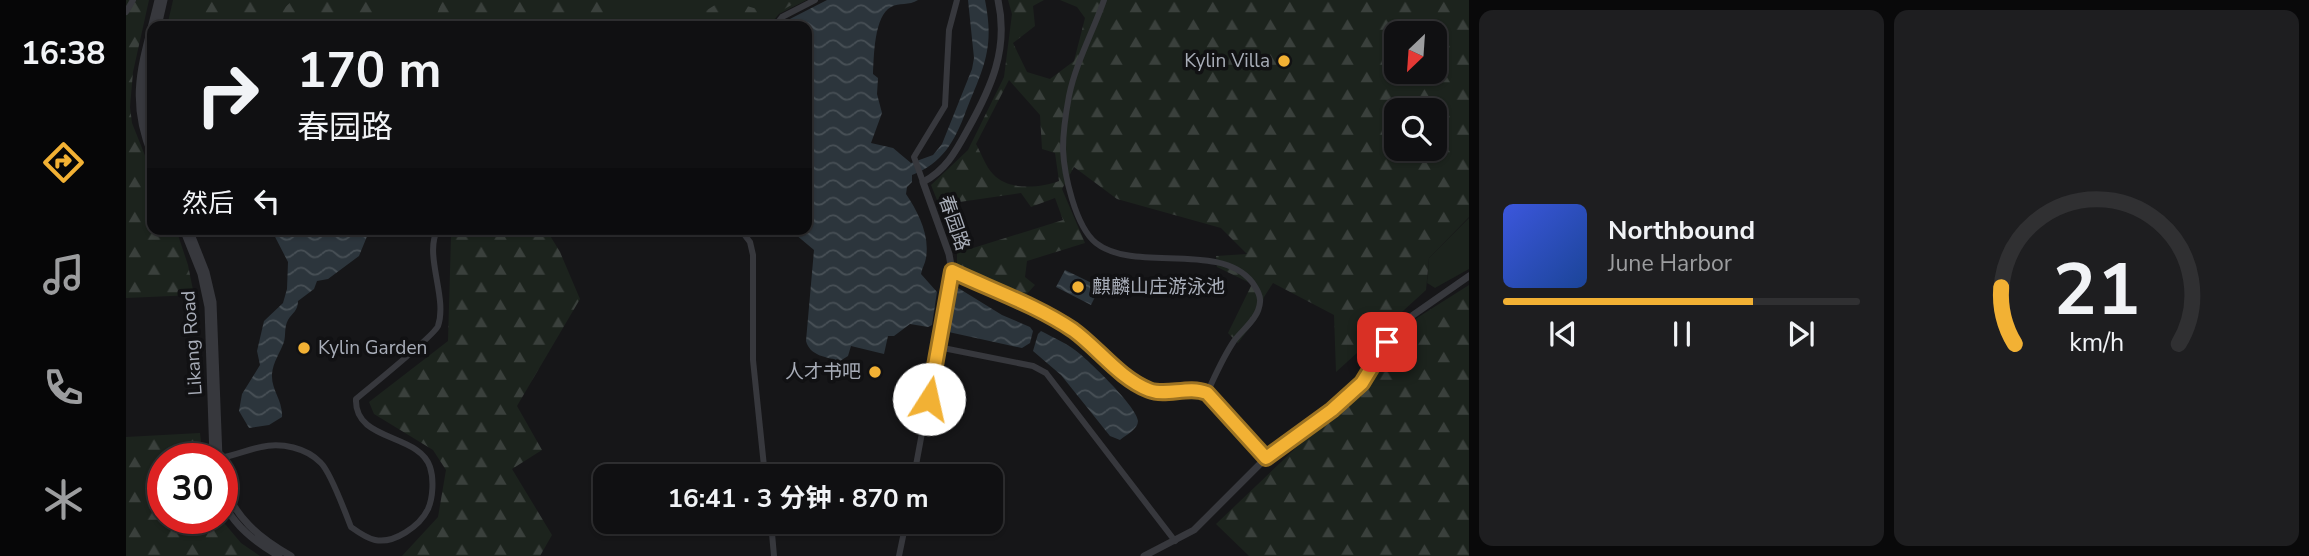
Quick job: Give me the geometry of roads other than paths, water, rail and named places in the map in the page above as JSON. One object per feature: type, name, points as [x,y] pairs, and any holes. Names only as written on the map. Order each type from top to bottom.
[{"type":"street","points":[[126,12],[133,0]]},
{"type":"street","points":[[153,21],[158,0]]},
{"type":"street","points":[[159,21],[164,0]]},
{"type":"street","points":[[779,21],[815,0]]},
{"type":"street","points":[[923,182],[914,157],[945,106],[949,30],[958,6],[957,0]]},
{"type":"street","name":"春园路","points":[[998,0],[1001,44],[988,93],[951,160],[932,178],[923,182],[949,254],[952,271],[1048,315],[1074,331],[1134,382],[1150,390],[1157,392],[1195,389],[1207,393]]},
{"type":"street","points":[[1104,0],[1069,96],[1063,149],[1073,203],[1083,226],[1096,243],[1117,254],[1202,260],[1245,273],[1257,289],[1260,301],[1256,314],[1233,342],[1207,393],[1266,458]]},
{"type":"street","points":[[147,51],[138,93],[140,118],[147,140]]},
{"type":"street","points":[[147,79],[144,96],[147,122]]},
{"type":"street","name":"Likang Road","points":[[185,235],[201,274],[208,307],[213,443]]},
{"type":"street","name":"Likang Road","points":[[192,235],[206,272],[213,302],[218,443]]},
{"type":"street","points":[[238,455],[261,447],[284,445],[303,451],[322,464],[351,527],[373,540],[395,538],[414,526],[428,511],[433,494],[430,465],[416,451],[363,424],[356,412],[356,399],[437,329],[441,308],[434,260],[434,235]]},
{"type":"street","points":[[745,235],[750,242],[753,255],[753,360],[764,464]]},
{"type":"street","points":[[916,464],[952,271]]},
{"type":"street","points":[[1144,556],[1194,530],[1266,458],[1332,410],[1362,383],[1387,342],[1406,320],[1469,276]]},
{"type":"street","points":[[938,347],[1033,366],[1046,373],[1175,541]]},
{"type":"street","points":[[238,514],[264,540],[290,556]]},
{"type":"street","points":[[238,524],[279,556]]},
{"type":"street","points":[[772,534],[774,556]]},
{"type":"street","points":[[899,556],[904,534]]},
{"type":"water","points":[[827,0],[918,0],[891,7],[885,12],[876,37],[873,74],[878,78],[877,94],[882,113],[871,143],[893,148],[911,163],[933,155],[942,144],[974,58],[968,0],[985,0],[989,32],[986,58],[957,132],[946,150],[932,165],[912,175],[912,182],[907,187],[906,194],[925,232],[927,249],[921,274],[937,292],[932,325],[928,327],[910,324],[894,336],[888,336],[884,354],[851,346],[848,356],[840,361],[815,353],[806,341],[814,250],[796,235],[812,235],[812,21],[786,21]]},
{"type":"water","points":[[274,235],[368,235],[359,256],[328,279],[317,281],[314,289],[298,301],[296,310],[287,323],[284,342],[272,374],[282,417],[269,425],[249,428],[239,411],[242,394],[260,365],[257,351],[264,321],[283,303],[287,289],[288,262]]},
{"type":"water","name":"麒麟山庄游泳池","points":[[1065,270],[1100,287],[1091,305],[1056,287]]},
{"type":"water","points":[[955,286],[1002,315],[1030,327],[1033,331],[1030,343],[1022,348],[944,331],[944,307]]},
{"type":"water","points":[[1041,331],[1076,350],[1113,386],[1136,415],[1138,421],[1134,429],[1120,440],[1110,436],[1061,375],[1033,351]]},
{"type":"place","name":"Kylin Villa","points":[[1284,61]]},
{"type":"place","name":"麒麟山庄游泳池","points":[[1078,287]]},
{"type":"place","name":"Kylin Garden","points":[[304,348]]},
{"type":"place","name":"人才书吧","points":[[875,372]]}]
